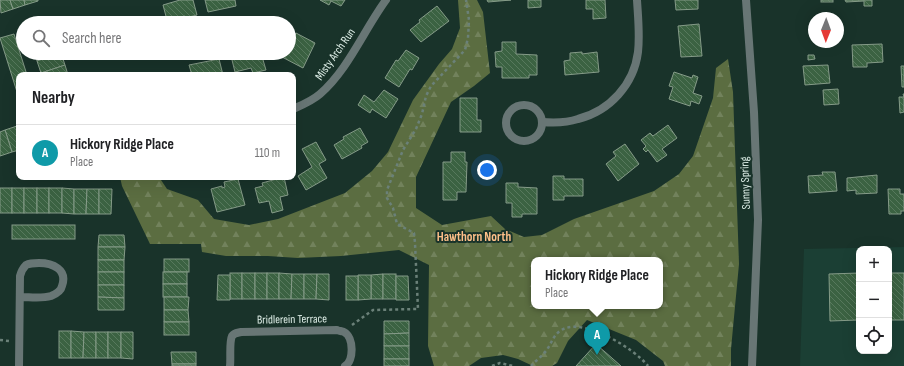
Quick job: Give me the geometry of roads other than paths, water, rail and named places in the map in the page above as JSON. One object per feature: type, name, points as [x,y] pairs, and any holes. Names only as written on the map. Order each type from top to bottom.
[{"type":"street","name":"Misty Arch Run","points":[[296,108],[319,95],[332,82],[345,65],[386,0]]},
{"type":"street","points":[[542,122],[559,123],[579,119],[608,105],[621,92],[630,79],[636,65],[638,51],[637,0]]},
{"type":"street","name":"Sunny Spring","points":[[746,0],[754,112],[758,220],[752,366]]},
{"type":"street","points":[[520,105],[529,105],[540,114],[542,122],[540,130],[535,137],[528,140],[520,140],[512,136],[507,130],[506,120],[508,113],[513,108],[520,105]]},
{"type":"street","points":[[19,366],[20,276],[22,270],[26,265],[33,263],[48,263],[56,266],[61,271],[64,277],[63,284],[61,290],[56,294],[41,297],[20,297]]},
{"type":"street","name":"Bridlerein Terrace","points":[[230,366],[231,340],[233,335],[240,332],[337,330],[347,335],[350,341],[351,358],[348,364],[344,366]]},
{"type":"place","name":"Hickory Ridge Place","points":[[597,355]]},
{"type":"district","name":"Hawthorn North","points":[[474,236]]}]
